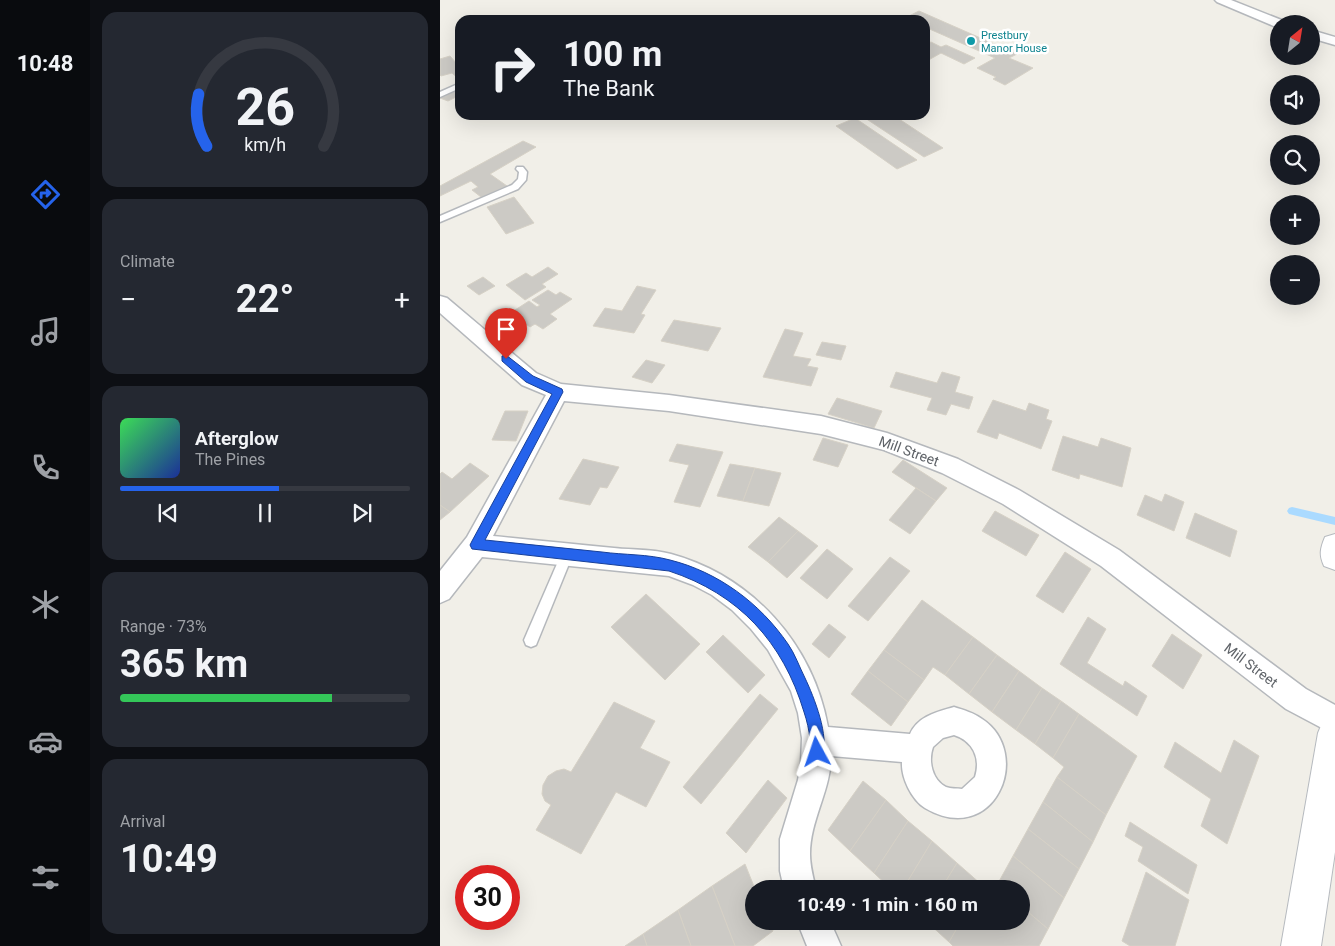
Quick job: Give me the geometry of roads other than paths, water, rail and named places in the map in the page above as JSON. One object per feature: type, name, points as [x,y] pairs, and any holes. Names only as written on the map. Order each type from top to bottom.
[{"type":"main road","points":[[1335,547],[1335,556]]},
{"type":"main road","points":[[1301,946],[1333,747]]},
{"type":"street","points":[[1221,0],[1270,20]]},
{"type":"street","points":[[1320,37],[1335,41]]},
{"type":"street","name":"Mill Street","points":[[440,303],[530,379],[558,392],[669,403],[821,425],[887,442],[943,462],[1011,496],[1110,558],[1296,699],[1333,747]]},
{"type":"street","points":[[440,591],[476,545],[558,392]]},
{"type":"street","points":[[476,545],[669,565],[696,574],[722,588],[745,604],[766,625],[784,650],[795,670],[812,715],[817,740],[816,764],[811,789],[796,834],[794,857],[797,880]]},
{"type":"street","points":[[817,740],[917,749]]},
{"type":"street","points":[[817,930],[824,946]]},
{"type":"lane","points":[[440,95],[455,88]]},
{"type":"lane","points":[[440,220],[519,184],[524,176],[520,169]]},
{"type":"lane","points":[[531,640],[567,554]]},
{"type":"waterway","points":[[1292,511],[1335,521]]},
{"type":"place","name":"Prestbury Manor House","points":[[971,41]]}]
